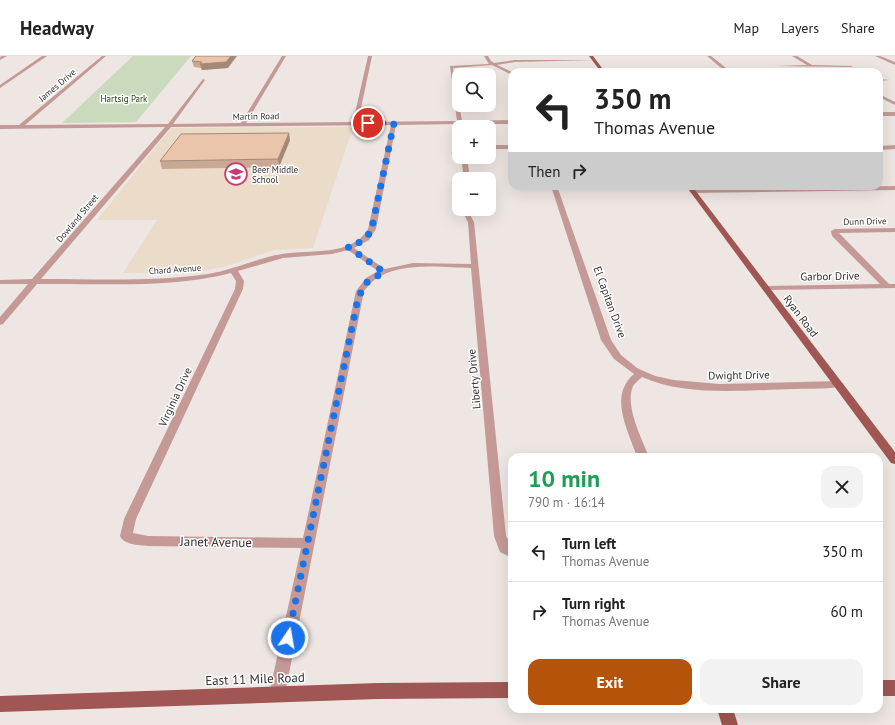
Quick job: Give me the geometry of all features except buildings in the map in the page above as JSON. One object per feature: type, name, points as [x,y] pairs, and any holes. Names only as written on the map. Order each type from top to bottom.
[{"type":"main road","points":[[592,58],[600,68]]},
{"type":"main road","name":"Ryan Road","points":[[692,190],[895,460]]},
{"type":"main road","points":[[883,688],[895,688]]},
{"type":"main road","name":"East 11 Mile Road","points":[[0,704],[277,694],[508,690]]},
{"type":"main road","points":[[726,713],[730,725]]},
{"type":"street","points":[[0,59],[5,56]]},
{"type":"street","points":[[0,87],[45,56]]},
{"type":"street","name":"James Drive","points":[[20,127],[104,56]]},
{"type":"street","points":[[242,125],[284,56]]},
{"type":"street","points":[[355,123],[370,56]]},
{"type":"street","points":[[486,56],[487,60],[493,64],[508,70]]},
{"type":"street","points":[[709,56],[724,68]]},
{"type":"street","points":[[794,56],[817,68]]},
{"type":"street","points":[[877,56],[895,64]]},
{"type":"street","points":[[459,120],[451,67],[493,64],[520,60],[592,58]]},
{"type":"street","points":[[882,58],[895,58]]},
{"type":"street","points":[[778,66],[851,66]]},
{"type":"street","name":"Dowland Street","points":[[0,322],[167,125],[172,122],[203,80]]},
{"type":"street","points":[[883,80],[888,80]]},
{"type":"street","points":[[883,96],[895,96]]},
{"type":"street","points":[[883,98],[895,104]]},
{"type":"street","points":[[883,114],[895,114]]},
{"type":"street","points":[[883,119],[895,119]]},
{"type":"street","name":"Martin Road","points":[[496,123],[508,122]]},
{"type":"street","name":"Martin Road","points":[[0,127],[355,123],[452,125]]},
{"type":"street","name":"Chard Avenue","points":[[0,282],[160,281],[211,276],[280,256],[330,252],[348,247],[360,242],[371,232],[394,123]]},
{"type":"street","points":[[496,147],[508,147]]},
{"type":"street","points":[[883,148],[895,148]]},
{"type":"street","points":[[883,149],[895,155]]},
{"type":"street","points":[[883,188],[895,188]]},
{"type":"street","name":"El Capitan Drive","points":[[555,190],[608,344],[624,362],[641,373]]},
{"type":"street","name":"Liberty Drive","points":[[468,216],[471,222],[476,266],[500,536],[508,549]]},
{"type":"street","name":"Dunn Drive","points":[[891,286],[838,238],[835,231],[895,230]]},
{"type":"street","points":[[348,247],[384,272]]},
{"type":"street","points":[[277,694],[360,291],[366,283],[384,272],[414,265],[476,266]]},
{"type":"street","name":"Virginia Drive","points":[[126,536],[130,519],[239,289],[239,278],[233,270]]},
{"type":"street","name":"Garbor Drive","points":[[766,288],[891,286]]},
{"type":"street","points":[[641,373],[630,382],[625,397],[629,414],[643,453]]},
{"type":"street","name":"Dwight Drive","points":[[641,373],[669,383],[699,388],[839,384]]},
{"type":"street","name":"Janet Avenue","points":[[126,536],[133,540],[148,541],[308,543]]},
{"type":"shaded area","name":"Beer Middle School","points":[[353,127],[313,248],[274,250],[227,266],[192,273],[123,273],[157,220],[97,220],[171,128]]},
{"type":"green space","name":"Hartsig Park","points":[[133,56],[191,56],[136,122],[62,123]]},
{"type":"place","name":"Beer Middle School","points":[[236,174]]},
{"type":"route","points":[[288,638],[358,298],[360,291],[366,283],[384,272],[348,247],[360,242],[371,232],[394,123],[368,123]]}]
